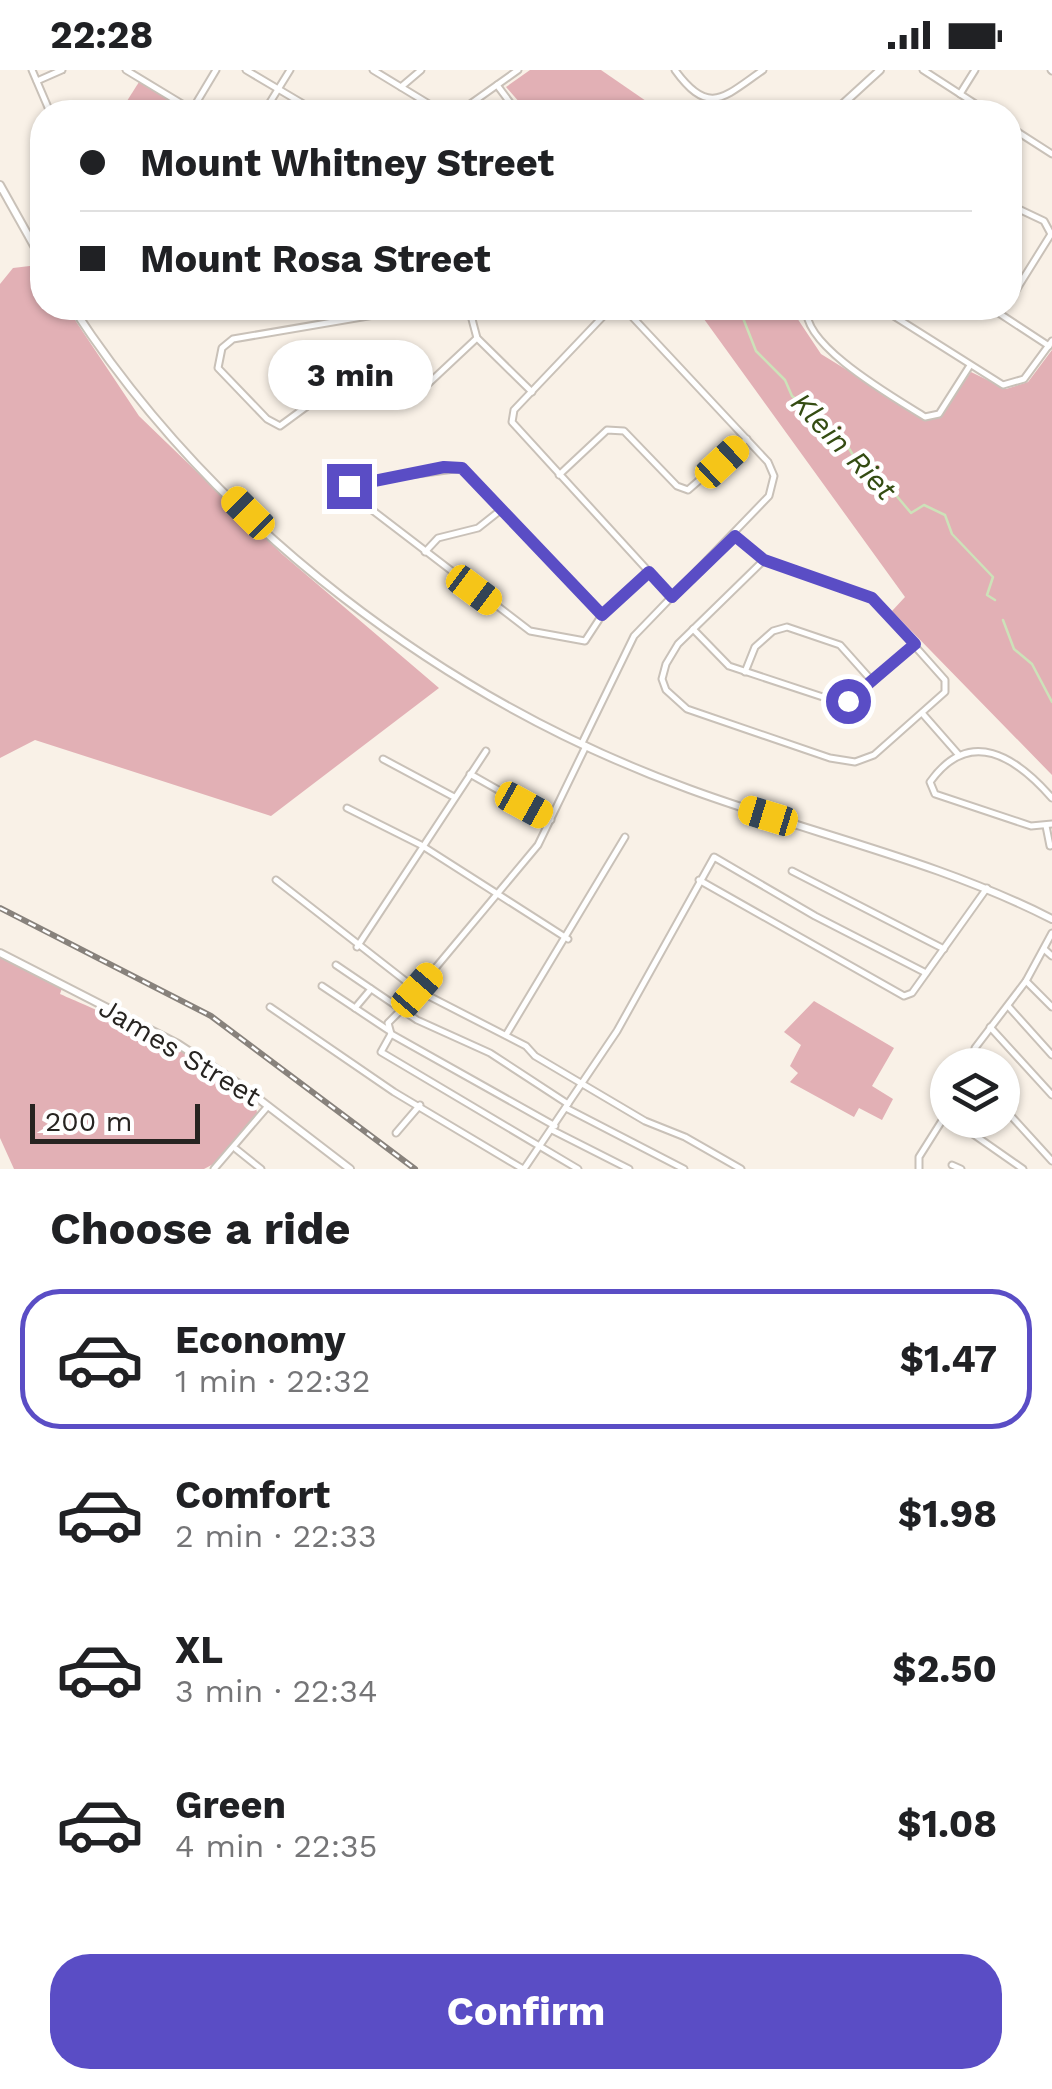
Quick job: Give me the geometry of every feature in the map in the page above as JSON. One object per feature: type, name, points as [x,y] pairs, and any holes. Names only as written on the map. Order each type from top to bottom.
[{"type":"main road","points":[[847,100],[880,70]]},
{"type":"main road","points":[[0,185],[30,239]]},
{"type":"main road","points":[[82,320],[163,424],[284,547],[416,649],[584,745],[690,790],[918,861],[1052,919]]},
{"type":"main road","name":"James Street","points":[[0,953],[143,1024],[268,1106],[350,1169]]},
{"type":"street","points":[[32,70],[45,100]]},
{"type":"street","points":[[37,81],[62,70]]},
{"type":"street","points":[[126,70],[174,100]]},
{"type":"street","points":[[198,100],[216,70]]},
{"type":"street","points":[[246,70],[297,100]]},
{"type":"street","points":[[271,100],[290,70]]},
{"type":"street","points":[[372,70],[422,100]]},
{"type":"street","points":[[401,87],[420,70]]},
{"type":"street","points":[[476,100],[518,70]]},
{"type":"street","points":[[675,70],[693,91],[709,100]]},
{"type":"street","points":[[721,100],[762,70]]},
{"type":"street","points":[[924,70],[969,100]]},
{"type":"street","points":[[960,94],[975,70]]},
{"type":"street","points":[[497,85],[508,100]]},
{"type":"street","points":[[1022,135],[1052,154]]},
{"type":"street","points":[[1022,211],[1044,221],[1051,234],[1022,281]]},
{"type":"street","points":[[344,320],[232,339],[222,348],[218,368],[267,419],[282,426],[310,404],[432,381],[477,338]]},
{"type":"street","points":[[472,320],[477,338],[532,392]]},
{"type":"street","points":[[600,320],[514,410],[512,422],[672,597]]},
{"type":"street","points":[[417,990],[538,845],[634,636],[770,496],[774,482],[768,462],[635,320]]},
{"type":"street","points":[[807,320],[824,348],[925,417],[937,416],[969,366]]},
{"type":"street","points":[[900,320],[1000,384],[1013,384],[1024,378],[1051,344],[1016,320]]},
{"type":"street","points":[[559,475],[616,428],[676,486],[688,490],[747,439]]},
{"type":"street","points":[[346,490],[364,481],[457,466],[602,615]]},
{"type":"street","points":[[329,470],[346,490],[424,552],[535,633],[583,642],[602,615],[649,572]]},
{"type":"street","points":[[424,552],[438,538],[478,528],[502,509]]},
{"type":"street","points":[[735,536],[764,560],[872,598],[946,684],[922,712],[874,755],[847,762],[694,714],[666,690],[662,679],[673,650],[764,560]]},
{"type":"street","points":[[746,672],[755,647],[773,631],[787,628],[840,645],[873,682]]},
{"type":"street","points":[[692,629],[728,666],[841,702],[854,698],[915,644]]},
{"type":"street","points":[[922,712],[958,754]]},
{"type":"street","points":[[357,946],[486,750]]},
{"type":"street","points":[[1050,846],[1049,825],[1031,826],[933,792],[931,779],[958,754],[979,750],[1022,766],[1052,798]]},
{"type":"street","points":[[383,759],[454,797]]},
{"type":"street","points":[[470,774],[552,820]]},
{"type":"street","points":[[347,808],[421,845],[568,939]]},
{"type":"street","points":[[506,1035],[568,939],[625,836]]},
{"type":"street","points":[[270,1007],[523,1169],[583,1084],[664,953],[710,860],[719,858],[815,916],[926,973]]},
{"type":"street","points":[[792,871],[944,949]]},
{"type":"street","points":[[276,880],[417,990],[506,1035],[583,1084],[741,1169]]},
{"type":"street","points":[[699,880],[896,994],[908,996],[986,888]]},
{"type":"street","points":[[976,1048],[1026,981],[1052,933]]},
{"type":"street","points":[[1044,949],[1052,956]]},
{"type":"street","points":[[336,965],[401,1010],[490,1054],[567,1106],[684,1169]]},
{"type":"street","points":[[1026,981],[1052,1007]]},
{"type":"street","points":[[322,986],[391,1032],[629,1169]]},
{"type":"street","points":[[355,1008],[370,989]]},
{"type":"street","points":[[1008,1006],[1052,1055]]},
{"type":"street","points":[[401,1010],[388,1022],[391,1032],[380,1052],[578,1169]]},
{"type":"street","points":[[990,1028],[1052,1095]]},
{"type":"street","points":[[214,1169],[236,1148],[268,1106]]},
{"type":"street","points":[[396,1133],[420,1106]]},
{"type":"street","points":[[1020,1125],[1052,1160]]},
{"type":"street","points":[[919,1169],[918,1157],[932,1138]]},
{"type":"street","points":[[979,1138],[1023,1169]]},
{"type":"street","points":[[236,1148],[261,1169]]},
{"type":"street","points":[[952,1165],[961,1169]]},
{"type":"shaded area","points":[[530,70],[601,70],[645,100],[517,100],[506,87]]},
{"type":"shaded area","points":[[139,82],[168,100],[128,100]]},
{"type":"shaded area","points":[[30,266],[30,320],[75,320],[139,416],[282,554],[439,688],[271,816],[35,740],[0,758],[0,284],[13,268]]},
{"type":"shaded area","points":[[705,320],[798,320],[821,354],[928,420],[939,418],[971,372],[1006,389],[1028,382],[1052,350],[1052,775],[892,611],[905,597]]},
{"type":"shaded area","points":[[0,956],[62,988],[60,994],[202,1062],[249,1097],[257,1113],[219,1161],[204,1169],[14,1169],[0,1138]]},
{"type":"shaded area","points":[[814,1001],[894,1048],[872,1086],[893,1099],[882,1120],[859,1108],[854,1117],[790,1082],[798,1073],[790,1066],[801,1045],[784,1032]]},
{"type":"waterway","name":"Klein Riet","points":[[744,320],[756,351],[785,380],[792,396],[840,434],[871,484],[895,494],[911,513],[924,505],[945,515],[952,534],[993,577],[987,595],[995,600]]},
{"type":"waterway","name":"Klein Riet","points":[[1003,620],[1014,649],[1032,664],[1052,702]]},
{"type":"railway","points":[[0,908],[211,1016],[415,1169]]},
{"type":"route","points":[[349,486],[444,467],[466,470],[602,615],[649,572],[672,597],[735,536],[764,560],[866,594],[915,644],[848,701]]}]
